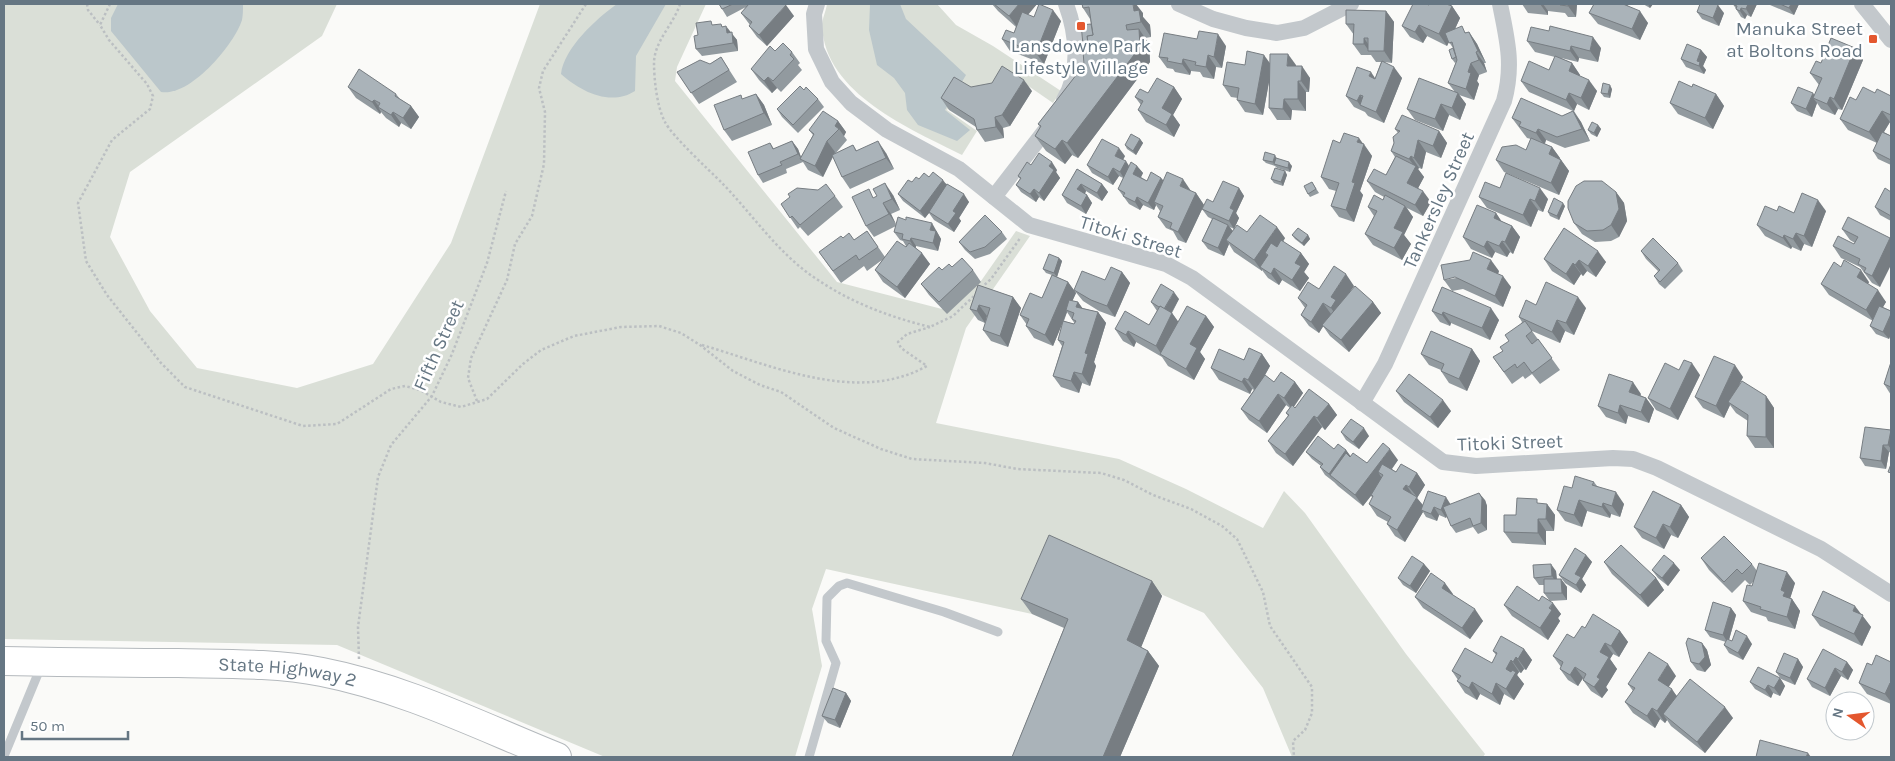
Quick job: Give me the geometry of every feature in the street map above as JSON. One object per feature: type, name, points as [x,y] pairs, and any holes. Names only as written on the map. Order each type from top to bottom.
[{"type":"highway","name":"State Highway 2","points":[[4,661],[235,664],[320,672],[359,680],[399,694],[557,757]]},
{"type":"street","points":[[817,4],[814,14],[816,49],[832,82],[851,103],[887,130],[959,169],[1037,228]]},
{"type":"street","points":[[994,197],[1051,123],[1070,90],[1075,62],[1075,37],[1066,4]]},
{"type":"street","points":[[1179,4],[1213,19],[1246,28],[1277,33],[1304,28],[1351,4]]},
{"type":"street","name":"Tankersley Street","points":[[1362,403],[1385,364],[1504,101],[1510,80],[1510,58],[1500,4]]},
{"type":"street","points":[[1862,4],[1891,40]]},
{"type":"street","name":"Titoki Street","points":[[1037,228],[1166,264],[1206,288],[1443,462],[1476,466],[1613,458],[1641,462],[1821,549],[1891,594]]},
{"type":"lane","points":[[809,757],[836,663],[826,641],[827,598],[839,586],[847,583],[944,612],[998,632]]},
{"type":"lane","points":[[4,756],[43,662]]},
{"type":"path","points":[[87,4],[88,10],[109,40],[147,84],[152,96],[150,109],[112,140],[90,178],[78,204],[86,261],[107,295],[161,363],[185,387],[303,426],[337,424],[391,389],[405,386],[420,390],[441,402],[461,408],[487,398],[541,350],[574,336],[621,327],[659,326],[681,333],[700,345],[733,372],[760,385],[781,392],[834,428],[882,449],[912,459],[984,464],[1017,469],[1101,473],[1124,480],[1222,526],[1237,539],[1263,592],[1270,626],[1312,687],[1312,714],[1305,730],[1293,741],[1294,757]]},
{"type":"path","points":[[100,25],[110,4]]},
{"type":"path","points":[[477,401],[468,378],[471,358],[507,280],[515,244],[532,216],[544,164],[545,112],[539,88],[543,71],[586,4]]},
{"type":"path","points":[[680,4],[678,11],[662,34],[654,61],[658,97],[665,123],[726,186],[780,249],[817,280],[859,303],[893,318],[930,327]]},
{"type":"path","name":"Fifth Street","points":[[359,647],[358,627],[378,477],[390,445],[432,396],[452,354],[487,264],[506,191]]},
{"type":"path","points":[[700,345],[799,375],[850,382],[880,381],[912,374],[927,366],[901,348],[898,342],[907,334],[930,327],[953,316],[991,279],[1037,228]]},
{"type":"shaded area","points":[[4,4],[337,4],[322,36],[130,172],[110,237],[150,311],[197,368],[297,388],[373,364],[451,243],[540,4],[706,4],[677,67],[675,81],[837,282],[942,309],[981,281],[1016,231],[1030,236],[966,328],[936,423],[1119,459],[1186,489],[1263,528],[1284,491],[1305,513],[1406,654],[1485,754],[1483,757],[1292,757],[1263,688],[1204,613],[1060,550],[1032,614],[826,569],[812,609],[822,666],[795,757],[605,757],[337,645],[4,639]]},
{"type":"shaded area","points":[[118,4],[243,4],[243,16],[230,42],[209,67],[185,86],[172,91],[161,92],[111,31],[111,18]]},
{"type":"shaded area","points":[[617,4],[666,4],[636,56],[635,91],[625,96],[606,97],[586,91],[561,74],[563,64],[574,44],[591,26]]},
{"type":"shaded area","points":[[827,4],[937,4],[956,25],[993,46],[1061,91],[1053,103],[1008,72],[981,94],[963,85],[947,110],[977,131],[962,155],[896,121],[854,90],[838,71],[827,50],[822,26]]},
{"type":"shaded area","points":[[870,4],[900,4],[906,19],[966,75],[945,110],[970,130],[957,141],[918,125],[907,110],[905,93],[894,78],[877,65],[869,30]]},
{"type":"building","points":[[719,4],[733,4],[722,9]]},
{"type":"building","points":[[749,4],[786,5],[759,35],[749,26],[752,22],[741,13]]},
{"type":"building","points":[[994,4],[1019,4],[1009,16]]},
{"type":"building","points":[[1039,4],[1053,10],[1036,53],[1002,39],[1006,30],[1014,33],[1022,12],[1034,17]]},
{"type":"building","points":[[1082,4],[1133,4],[1134,11],[1139,10],[1141,22],[1126,25],[1127,30],[1139,29],[1140,47],[1067,143],[1062,140],[1055,149],[1035,136],[1041,126],[1038,124],[1084,65],[1083,50],[1089,49],[1087,36],[1093,35],[1089,7],[1083,8]]},
{"type":"building","points":[[1413,4],[1446,4],[1452,6],[1439,34],[1419,25],[1415,32],[1402,26]]},
{"type":"building","points":[[1594,4],[1623,4],[1640,11],[1632,29],[1589,13]]},
{"type":"building","points":[[1700,4],[1718,5],[1713,18],[1697,12]]},
{"type":"building","points":[[1732,4],[1748,4],[1746,9],[1741,8],[1740,11],[1736,9],[1737,6]]},
{"type":"building","points":[[1780,4],[1791,4],[1789,8]]},
{"type":"building","points":[[1346,10],[1386,11],[1384,51],[1368,51],[1368,38],[1364,38],[1364,44],[1353,44],[1354,24],[1346,24]]},
{"type":"building","points":[[711,21],[712,25],[721,24],[722,27],[726,26],[727,33],[732,32],[733,43],[696,49],[694,36],[698,35],[696,23]]},
{"type":"building","points":[[1091,24],[1093,35],[1087,36],[1088,43],[1083,44],[1081,25]]},
{"type":"building","points":[[1462,26],[1465,33],[1469,32],[1478,51],[1476,52],[1479,60],[1471,63],[1468,72],[1471,73],[1466,89],[1448,83],[1457,60],[1452,42],[1449,43],[1445,33]]},
{"type":"building","points":[[1550,26],[1593,37],[1590,51],[1571,46],[1570,51],[1527,41],[1531,27],[1549,31]]},
{"type":"building","points":[[1199,31],[1218,34],[1214,57],[1208,55],[1206,67],[1195,65],[1196,62],[1183,59],[1182,64],[1167,61],[1168,58],[1159,57],[1164,33],[1197,39]]},
{"type":"building","points":[[1831,38],[1855,48],[1834,99],[1830,97],[1827,104],[1813,98],[1822,78],[1810,73],[1816,61],[1821,63]]},
{"type":"building","points":[[783,43],[792,52],[790,55],[794,59],[773,81],[768,77],[764,81],[751,69],[770,46],[775,51]]},
{"type":"building","points":[[1687,44],[1701,50],[1697,61],[1700,62],[1699,66],[1681,59]]},
{"type":"building","points":[[1453,48],[1456,57],[1452,59],[1449,50]]},
{"type":"building","points":[[1247,51],[1264,55],[1255,104],[1237,100],[1239,88],[1223,85],[1227,62],[1245,65]]},
{"type":"building","points":[[1270,54],[1288,54],[1287,66],[1302,66],[1301,81],[1298,81],[1298,99],[1284,99],[1283,109],[1269,108]]},
{"type":"building","points":[[1555,56],[1572,63],[1569,71],[1589,80],[1581,98],[1569,93],[1566,100],[1521,81],[1529,61],[1549,70]]},
{"type":"building","points":[[721,57],[729,70],[691,93],[677,72],[700,60],[710,64]]},
{"type":"building","points":[[1382,61],[1394,67],[1376,112],[1360,105],[1363,96],[1360,95],[1357,101],[1346,96],[1357,67],[1371,72],[1369,76],[1375,79]]},
{"type":"building","points":[[1002,66],[1024,80],[1002,115],[995,117],[996,127],[977,130],[974,119],[941,98],[954,77],[971,87],[992,83]]},
{"type":"building","points":[[359,69],[411,106],[403,118],[393,112],[391,115],[378,107],[380,103],[374,100],[372,102],[348,87]]},
{"type":"building","points":[[1157,78],[1174,87],[1162,108],[1172,114],[1166,125],[1138,110],[1143,101],[1135,97],[1140,89],[1148,93]]},
{"type":"building","points":[[1419,78],[1458,93],[1452,108],[1441,104],[1435,119],[1407,109]]},
{"type":"building","points":[[1679,81],[1692,87],[1693,84],[1716,94],[1705,118],[1670,103]]},
{"type":"building","points":[[1603,83],[1610,85],[1608,94],[1601,93]]},
{"type":"building","points":[[800,86],[804,90],[806,87],[818,99],[793,125],[777,109]]},
{"type":"building","points":[[1798,87],[1813,93],[1806,109],[1791,103]]},
{"type":"building","points":[[1863,87],[1875,93],[1877,89],[1891,96],[1891,115],[1882,111],[1869,132],[1840,119],[1850,97],[1856,100]]},
{"type":"building","points":[[756,94],[764,113],[724,130],[714,105],[741,95],[742,99]]},
{"type":"building","points":[[1521,98],[1562,116],[1573,111],[1582,129],[1557,137],[1538,129],[1536,133],[1519,126],[1521,122],[1512,118]]},
{"type":"building","points":[[823,111],[838,121],[835,126],[839,129],[827,141],[815,166],[800,159],[814,134],[809,130]]},
{"type":"building","points":[[1402,115],[1439,131],[1433,146],[1418,140],[1414,158],[1411,156],[1409,159],[1391,151],[1394,143],[1393,137],[1400,131],[1395,129]]},
{"type":"building","points":[[1592,122],[1598,125],[1594,133],[1588,130]]},
{"type":"building","points":[[1882,132],[1891,136],[1891,160],[1873,151]]},
{"type":"building","points":[[1344,133],[1359,138],[1357,142],[1364,144],[1352,182],[1355,183],[1346,210],[1331,206],[1339,183],[1321,177],[1333,140],[1340,143]]},
{"type":"building","points":[[1131,134],[1140,139],[1133,151],[1125,145]]},
{"type":"building","points":[[1531,138],[1552,147],[1549,154],[1561,160],[1551,183],[1496,160],[1502,147],[1516,145],[1526,150]]},
{"type":"building","points":[[1102,139],[1119,148],[1115,156],[1126,161],[1120,172],[1113,168],[1108,177],[1087,165]]},
{"type":"building","points":[[792,141],[798,154],[780,162],[782,165],[758,175],[748,152],[770,143],[773,149]]},
{"type":"building","points":[[878,141],[886,158],[842,177],[832,155],[853,145],[856,151]]},
{"type":"building","points":[[1265,152],[1275,155],[1273,162],[1263,160]]},
{"type":"building","points":[[1039,153],[1052,162],[1049,166],[1054,170],[1039,193],[1034,189],[1030,194],[1016,185],[1021,178],[1018,176],[1027,162],[1031,165]]},
{"type":"building","points":[[1396,156],[1416,166],[1407,183],[1423,191],[1415,205],[1367,181],[1374,169],[1386,175]]},
{"type":"building","points":[[1276,158],[1289,162],[1288,168],[1274,164]]},
{"type":"building","points":[[1131,162],[1137,166],[1133,174],[1147,181],[1151,172],[1161,178],[1148,203],[1137,197],[1135,202],[1123,196],[1125,193],[1118,189]]},
{"type":"building","points":[[1275,168],[1285,171],[1281,182],[1271,179]]},
{"type":"building","points":[[1077,169],[1102,184],[1097,193],[1081,184],[1077,189],[1087,195],[1081,206],[1062,195]]},
{"type":"building","points":[[933,172],[943,180],[920,211],[898,194],[908,180],[912,182],[916,177],[919,179],[924,173],[929,177]]},
{"type":"building","points":[[1167,172],[1183,179],[1180,186],[1196,193],[1178,232],[1170,228],[1172,223],[1158,217],[1163,206],[1154,202]]},
{"type":"building","points":[[1506,173],[1540,188],[1535,201],[1530,199],[1523,215],[1479,197],[1485,182],[1500,188]]},
{"type":"building","points":[[1223,181],[1239,188],[1230,208],[1234,210],[1229,221],[1202,209],[1207,199],[1213,202]]},
{"type":"building","points":[[1584,181],[1602,181],[1616,192],[1619,209],[1611,225],[1603,230],[1587,231],[1574,223],[1568,208],[1568,201],[1576,186]]},
{"type":"building","points":[[1312,182],[1316,189],[1308,194],[1304,186]]},
{"type":"building","points":[[885,183],[892,199],[883,203],[889,214],[866,226],[852,197],[869,189],[873,198],[877,196],[873,189]]},
{"type":"building","points":[[826,184],[835,196],[800,225],[792,216],[790,218],[781,204],[790,197],[788,194],[797,188],[818,190]]},
{"type":"building","points":[[947,184],[964,194],[953,211],[956,213],[948,224],[929,212]]},
{"type":"building","points":[[1885,188],[1891,192],[1891,216],[1875,207]]},
{"type":"building","points":[[1802,193],[1818,200],[1804,236],[1796,233],[1793,239],[1784,235],[1783,238],[1757,225],[1765,206],[1777,211],[1779,206],[1794,213]]},
{"type":"building","points":[[1374,195],[1383,200],[1385,195],[1405,206],[1394,228],[1403,232],[1394,248],[1365,234],[1377,211],[1368,207]]},
{"type":"building","points":[[1554,198],[1563,203],[1557,216],[1548,212]]},
{"type":"building","points":[[1477,205],[1496,213],[1494,218],[1512,226],[1505,242],[1502,241],[1499,246],[1487,241],[1484,247],[1463,237]]},
{"type":"building","points":[[985,215],[1002,232],[985,247],[970,252],[959,242]]},
{"type":"building","points":[[1260,215],[1277,227],[1254,260],[1226,240],[1237,225],[1247,232]]},
{"type":"building","points":[[898,217],[906,220],[906,217],[932,223],[930,230],[936,231],[933,243],[911,238],[910,241],[902,239],[903,234],[894,232]]},
{"type":"building","points":[[1848,217],[1890,238],[1872,276],[1864,272],[1866,268],[1858,264],[1860,259],[1833,246],[1838,236],[1854,244],[1858,237],[1842,229]]},
{"type":"building","points":[[1213,218],[1228,225],[1218,248],[1202,241]]},
{"type":"building","points":[[1298,228],[1308,235],[1302,243],[1292,235]]},
{"type":"building","points":[[1564,228],[1598,251],[1588,266],[1579,260],[1575,265],[1573,263],[1566,274],[1544,259]]},
{"type":"building","points":[[867,231],[878,247],[859,260],[856,255],[833,271],[819,252],[841,236],[843,238],[849,233],[854,240]]},
{"type":"building","points":[[1653,238],[1678,263],[1660,282],[1654,276],[1660,270],[1641,251]]},
{"type":"building","points":[[1281,240],[1301,253],[1295,263],[1301,266],[1292,280],[1274,268],[1271,274],[1260,267],[1268,255],[1265,253],[1271,243],[1277,247]]},
{"type":"building","points":[[897,241],[906,247],[909,243],[922,253],[897,287],[875,270]]},
{"type":"building","points":[[1473,252],[1491,260],[1487,269],[1503,276],[1495,296],[1455,277],[1444,280],[1441,265],[1470,260]]},
{"type":"building","points":[[1049,254],[1059,258],[1054,273],[1043,269]]},
{"type":"building","points":[[962,258],[973,270],[939,302],[921,284],[939,267],[942,270],[949,264],[952,267]]},
{"type":"building","points":[[1844,260],[1861,270],[1857,277],[1878,290],[1866,310],[1821,284],[1834,262],[1841,267]]},
{"type":"building","points":[[1334,266],[1346,274],[1331,297],[1336,300],[1331,308],[1323,303],[1311,322],[1301,315],[1307,305],[1298,298],[1308,282],[1319,289]]},
{"type":"building","points":[[1111,267],[1122,272],[1107,306],[1091,300],[1074,290],[1082,271],[1105,280]]},
{"type":"building","points":[[1052,275],[1068,282],[1045,335],[1026,326],[1029,319],[1020,315],[1030,293],[1042,298]]},
{"type":"building","points":[[1546,282],[1578,297],[1566,323],[1557,320],[1552,332],[1519,317],[1526,300],[1536,305]]},
{"type":"building","points":[[1161,284],[1174,292],[1164,309],[1151,302]]},
{"type":"building","points":[[978,285],[1013,297],[1000,336],[983,330],[990,308],[979,305],[977,311],[970,309]]},
{"type":"building","points":[[1355,286],[1373,302],[1341,340],[1322,325]]},
{"type":"building","points":[[1442,287],[1491,308],[1482,328],[1443,312],[1442,315],[1432,311]]},
{"type":"building","points":[[1069,300],[1078,302],[1076,307],[1098,312],[1085,353],[1088,354],[1082,374],[1074,372],[1071,381],[1053,376],[1064,342],[1058,340],[1063,321],[1074,324],[1076,321],[1072,319],[1074,313],[1066,310]]},
{"type":"building","points":[[1160,306],[1172,313],[1156,346],[1128,331],[1126,335],[1115,329],[1125,311],[1149,325]]},
{"type":"building","points":[[1187,306],[1206,316],[1190,344],[1197,348],[1186,369],[1160,354]]},
{"type":"building","points":[[1879,306],[1891,311],[1883,332],[1870,326]]},
{"type":"building","points":[[1525,321],[1532,331],[1526,336],[1532,344],[1538,339],[1552,358],[1532,373],[1524,362],[1517,368],[1515,364],[1504,372],[1493,357],[1503,351],[1500,347],[1509,341],[1505,335]]},
{"type":"building","points":[[1431,331],[1472,349],[1459,379],[1441,371],[1444,364],[1421,354]]},
{"type":"building","points":[[1249,348],[1262,354],[1248,380],[1244,378],[1242,382],[1211,368],[1219,349],[1244,360]]},
{"type":"building","points":[[1714,356],[1735,365],[1716,406],[1695,397]]},
{"type":"building","points":[[1684,360],[1692,363],[1670,409],[1648,398],[1665,363],[1679,370]]},
{"type":"building","points":[[1891,362],[1891,387],[1884,384]]},
{"type":"building","points":[[1281,372],[1295,382],[1284,398],[1278,394],[1259,421],[1241,409],[1265,375],[1274,382]]},
{"type":"building","points":[[1409,374],[1443,400],[1430,417],[1396,391]]},
{"type":"building","points":[[1609,374],[1633,382],[1629,392],[1646,398],[1641,412],[1620,405],[1618,413],[1598,406]]},
{"type":"building","points":[[1742,381],[1766,396],[1766,437],[1747,436],[1748,415],[1728,402]]},
{"type":"building","points":[[1309,389],[1329,404],[1317,418],[1314,416],[1285,454],[1268,441],[1289,415],[1286,413],[1292,405],[1295,408]]},
{"type":"building","points":[[1351,419],[1364,428],[1353,442],[1341,432]]},
{"type":"building","points":[[1865,427],[1891,430],[1888,445],[1883,445],[1881,461],[1860,458]]},
{"type":"building","points":[[1318,436],[1334,449],[1338,444],[1346,450],[1329,474],[1320,467],[1323,464],[1306,452]]},
{"type":"building","points":[[1383,443],[1390,449],[1355,495],[1330,475],[1346,453],[1350,457],[1353,453],[1367,463]]},
{"type":"building","points":[[1382,464],[1396,472],[1401,464],[1417,473],[1409,487],[1406,485],[1403,489],[1417,497],[1397,530],[1387,524],[1391,517],[1369,504],[1373,496],[1371,495],[1383,475],[1378,472]]},
{"type":"building","points":[[1575,476],[1594,482],[1592,485],[1616,492],[1612,506],[1603,503],[1602,507],[1579,500],[1574,515],[1557,510],[1564,486],[1572,488]]},
{"type":"building","points":[[1428,491],[1446,497],[1441,510],[1434,507],[1431,514],[1421,510]]},
{"type":"building","points":[[1653,491],[1681,505],[1670,527],[1663,524],[1656,538],[1634,527]]},
{"type":"building","points":[[1479,493],[1482,498],[1481,523],[1473,526],[1470,518],[1451,526],[1443,507]]},
{"type":"building","points":[[1517,498],[1537,499],[1537,503],[1547,504],[1546,519],[1538,519],[1538,533],[1504,532],[1504,515],[1516,515]]},
{"type":"building","points":[[1049,535],[1152,581],[1127,640],[1148,651],[1103,757],[1012,757],[1068,619],[1021,599]]},
{"type":"building","points":[[1724,536],[1752,564],[1742,574],[1737,569],[1724,582],[1701,558]]},
{"type":"building","points":[[1621,545],[1656,578],[1640,595],[1604,562]]},
{"type":"building","points":[[1575,548],[1586,555],[1575,574],[1581,577],[1576,585],[1559,575]]},
{"type":"building","points":[[1664,555],[1674,563],[1662,578],[1652,570]]},
{"type":"building","points":[[1412,556],[1424,564],[1410,586],[1398,578]]},
{"type":"building","points":[[1759,563],[1787,572],[1781,590],[1785,592],[1783,596],[1792,599],[1787,617],[1760,609],[1761,607],[1743,601],[1747,585],[1752,586]]},
{"type":"building","points":[[1551,564],[1552,576],[1534,578],[1533,565]]},
{"type":"building","points":[[1431,573],[1445,583],[1442,588],[1475,609],[1462,628],[1415,597]]},
{"type":"building","points":[[1544,579],[1561,579],[1562,593],[1544,593]]},
{"type":"building","points":[[1517,586],[1539,601],[1542,596],[1553,603],[1549,608],[1552,610],[1540,628],[1504,605]]},
{"type":"building","points":[[1823,591],[1855,606],[1853,611],[1863,615],[1854,634],[1812,615]]},
{"type":"building","points":[[1713,602],[1731,608],[1723,635],[1705,630]]},
{"type":"building","points":[[1593,614],[1620,631],[1611,646],[1605,643],[1600,652],[1609,657],[1597,677],[1600,679],[1594,687],[1583,680],[1586,674],[1575,667],[1570,675],[1560,669],[1563,662],[1553,656],[1567,634],[1574,638],[1582,626],[1585,628]]},
{"type":"building","points":[[1736,630],[1747,636],[1738,653],[1724,645],[1727,639],[1732,641]]},
{"type":"building","points":[[1501,636],[1524,649],[1518,659],[1516,657],[1513,662],[1511,660],[1506,669],[1516,672],[1506,689],[1496,683],[1492,694],[1472,682],[1469,688],[1457,681],[1461,676],[1452,671],[1465,648],[1492,663],[1497,653],[1493,651]]},
{"type":"building","points":[[1688,638],[1702,643],[1705,657],[1699,664],[1691,662],[1686,643]]},
{"type":"building","points":[[1823,649],[1847,662],[1842,672],[1835,668],[1825,688],[1807,679]]},
{"type":"building","points":[[1649,652],[1668,664],[1658,680],[1672,689],[1657,711],[1652,708],[1647,716],[1625,702],[1635,688],[1628,684]]},
{"type":"building","points":[[1784,653],[1798,659],[1790,678],[1776,672]]},
{"type":"building","points":[[1876,655],[1891,662],[1891,684],[1885,694],[1859,683],[1867,663],[1872,665]]},
{"type":"building","points":[[1758,667],[1780,678],[1774,688],[1768,685],[1765,690],[1750,682]]},
{"type":"building","points":[[1690,679],[1725,707],[1697,742],[1663,714]]},
{"type":"building","points":[[833,688],[846,693],[835,720],[822,716]]},
{"type":"building","points":[[1760,740],[1808,753],[1806,757],[1756,757]]},
{"type":"place","name":"Lansdowne Park Lifestyle Village","points":[[1081,26]]},
{"type":"place","name":"Manuka Street at Boltons Road","points":[[1873,39]]}]
